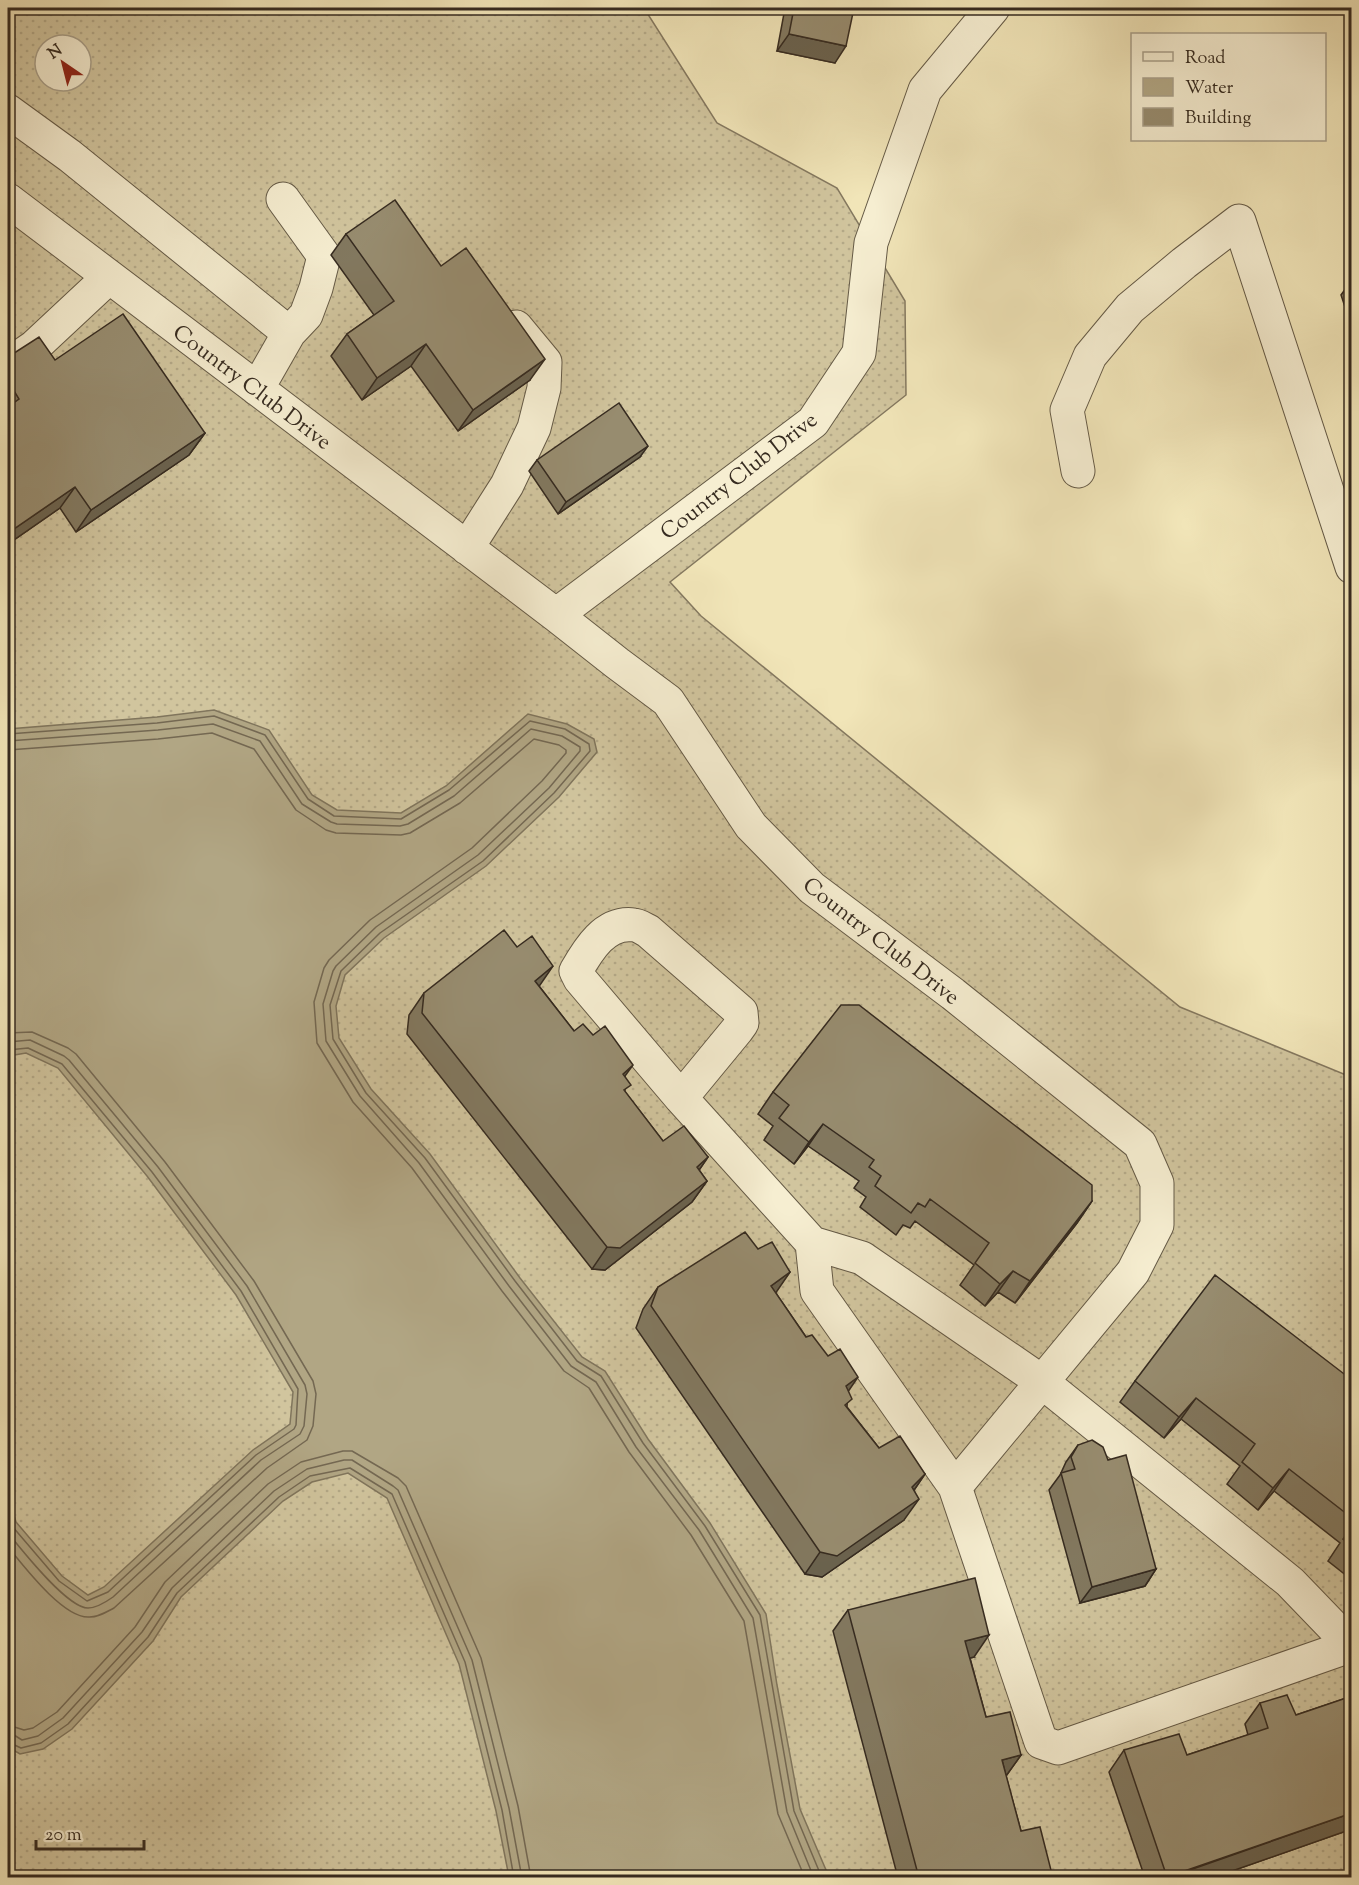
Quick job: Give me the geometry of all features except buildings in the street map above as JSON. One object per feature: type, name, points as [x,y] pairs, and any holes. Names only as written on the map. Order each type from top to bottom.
[{"type":"street","name":"Country Club Drive","points":[[556,615],[813,422],[859,354],[871,243],[925,90],[993,8]]},
{"type":"street","points":[[8,111],[70,156],[289,333]]},
{"type":"street","points":[[256,389],[289,333],[306,315],[324,256],[283,199]]},
{"type":"street","name":"Country Club Drive","points":[[8,200],[668,700],[751,826],[812,888],[962,1002],[1140,1144],[1157,1183],[1157,1225],[1133,1272],[955,1487]]},
{"type":"street","points":[[1078,471],[1068,410],[1090,356],[1130,308],[1239,221],[1352,567]]},
{"type":"street","points":[[8,365],[34,347],[109,277]]},
{"type":"street","points":[[467,548],[507,485],[534,428],[544,388],[545,362],[496,302]]},
{"type":"street","points":[[681,1098],[742,1023],[741,1012],[648,931],[634,925],[619,926],[602,933],[576,971],[580,980],[681,1098],[812,1242],[862,1258],[1041,1381],[1290,1582],[1343,1637],[1344,1648],[1058,1748],[1041,1742],[955,1487],[817,1291],[812,1242]]},
{"type":"shaded area","points":[[8,8],[644,8],[717,123],[837,188],[905,301],[906,395],[670,582],[701,616],[1180,1007],[1351,1077],[1351,1877],[8,1878]]},
{"type":"water","points":[[214,710],[269,730],[312,795],[337,810],[401,813],[446,786],[528,714],[567,724],[594,739],[597,752],[559,797],[486,866],[384,938],[345,975],[336,1006],[339,1038],[371,1089],[430,1154],[520,1278],[582,1357],[605,1371],[648,1439],[710,1523],[766,1614],[800,1809],[829,1877],[509,1877],[496,1811],[459,1664],[387,1498],[348,1473],[312,1482],[283,1501],[181,1597],[153,1641],[72,1729],[43,1749],[20,1754],[8,1747],[8,1495],[16,1522],[62,1576],[88,1595],[104,1587],[253,1450],[290,1424],[293,1392],[236,1295],[147,1176],[58,1068],[26,1053],[8,1056],[8,729]]}]
